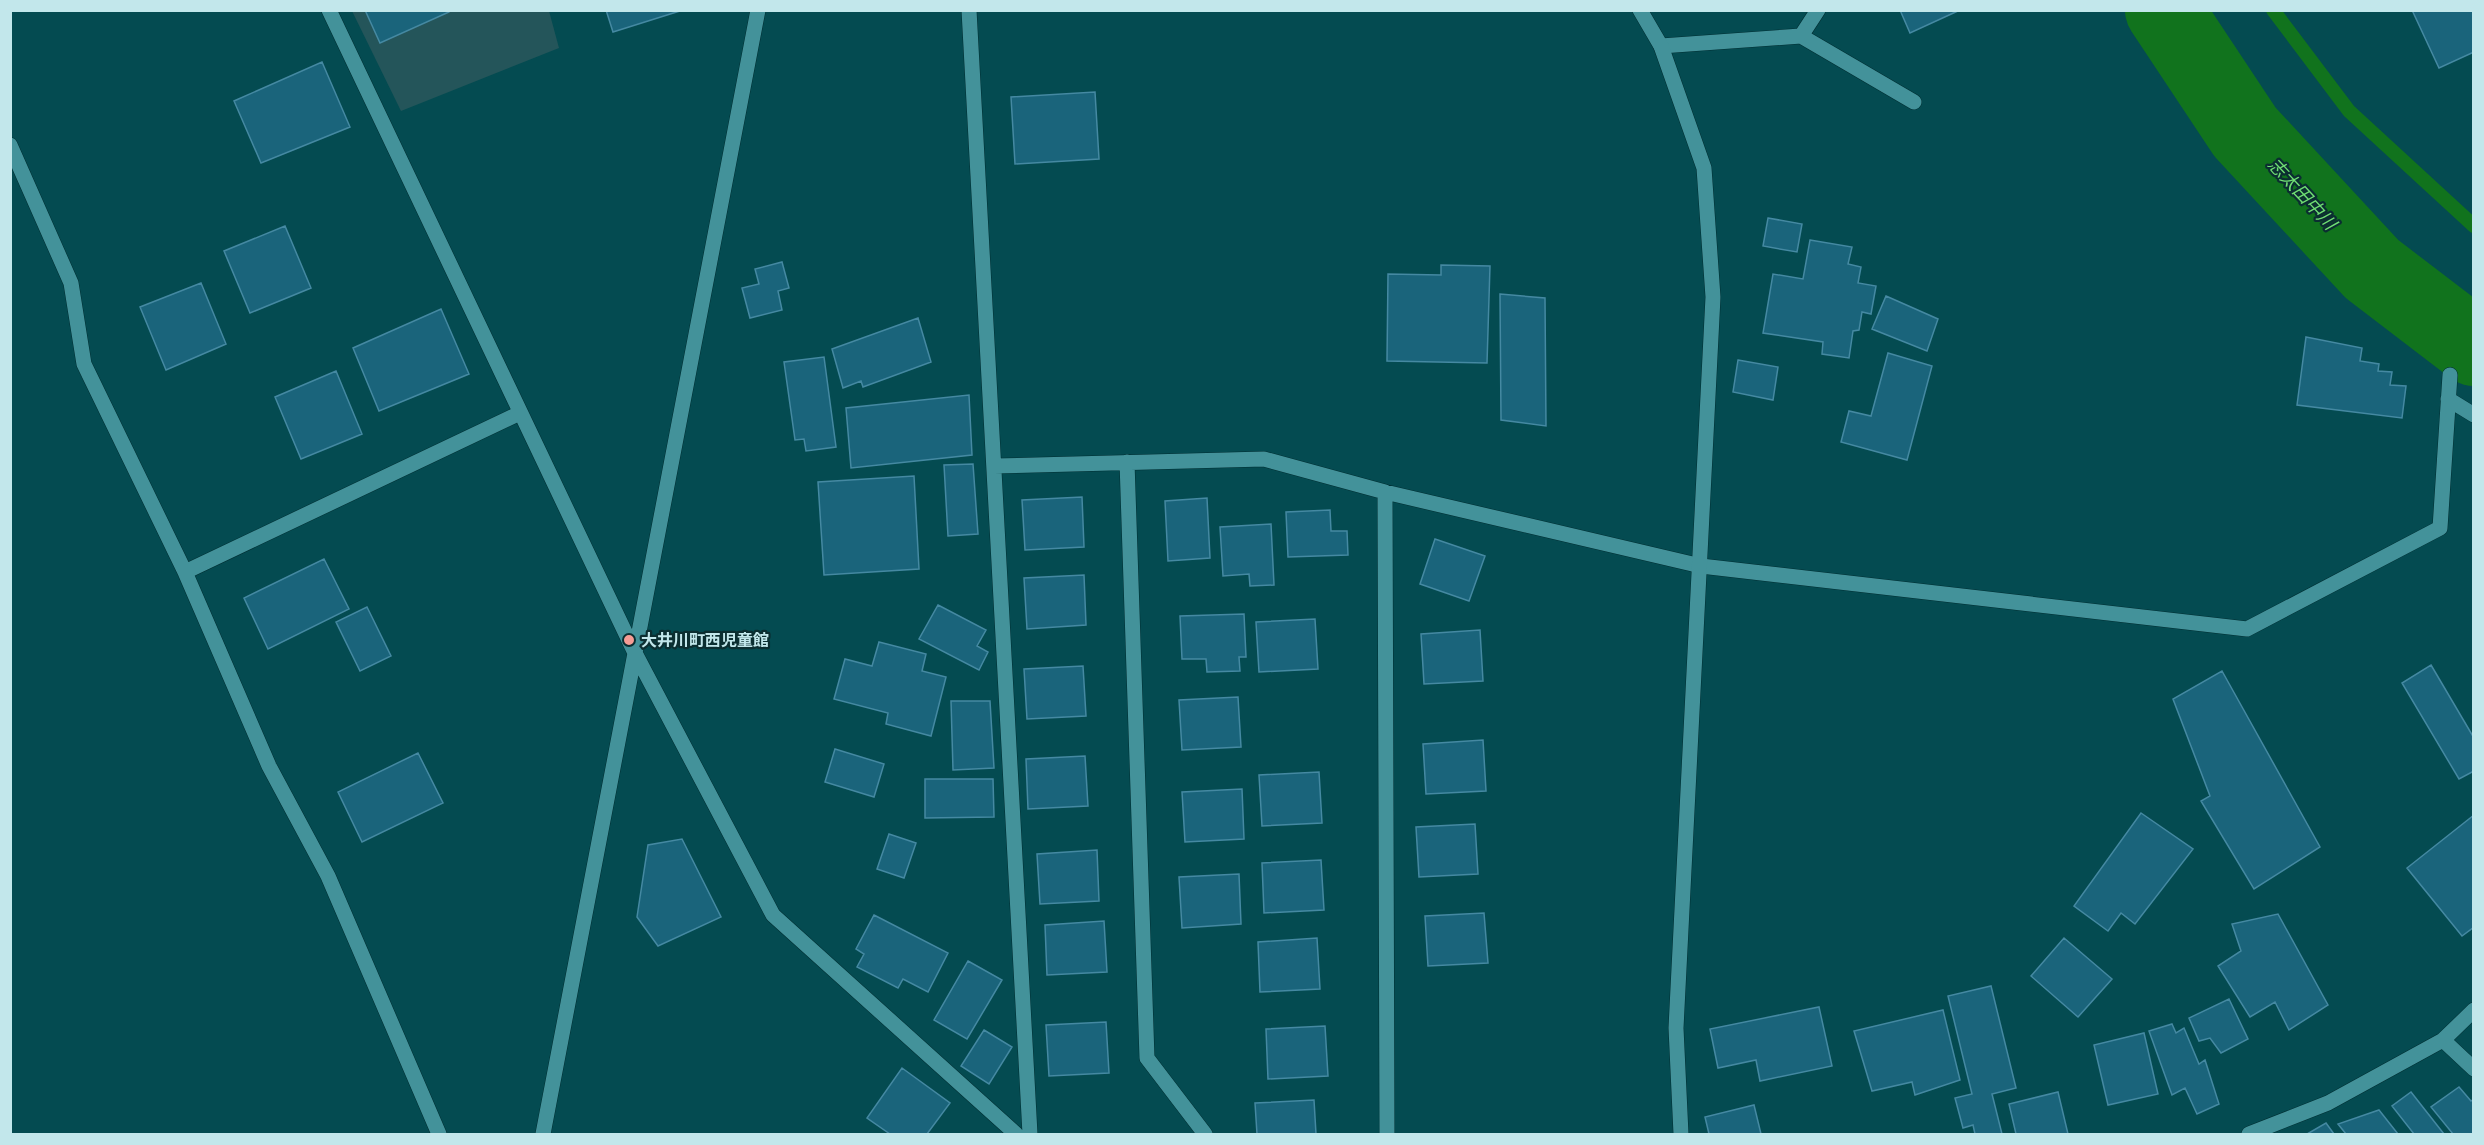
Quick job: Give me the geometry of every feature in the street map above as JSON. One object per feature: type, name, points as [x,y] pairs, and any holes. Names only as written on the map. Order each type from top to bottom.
[{"type":"street","points":[[329,10],[634,653],[773,915],[1017,1134]]},
{"type":"street","points":[[543,1134],[758,10]]},
{"type":"street","points":[[969,10],[1030,1134]]},
{"type":"street","points":[[1640,10],[1661,46],[1704,168],[1713,297],[1676,1028],[1681,1134]]},
{"type":"street","points":[[1801,36],[1818,10]]},
{"type":"street","points":[[1661,46],[1801,36],[1914,102]]},
{"type":"street","points":[[10,145],[71,283],[84,364],[185,572],[269,765],[328,876],[439,1134]]},
{"type":"street","points":[[993,466],[1264,459],[1385,492],[1701,566],[2247,629],[2440,528],[2450,375]]},
{"type":"street","points":[[2448,399],[2474,415]]},
{"type":"street","points":[[185,572],[520,413]]},
{"type":"street","points":[[1127,462],[1147,1058],[1205,1134]]},
{"type":"street","points":[[1385,492],[1387,1134]]},
{"type":"street","points":[[2249,1134],[2328,1103],[2443,1040],[2474,1010]]},
{"type":"street","points":[[2443,1040],[2474,1069]]},
{"type":"shaded area","points":[[352,11],[549,11],[559,48],[401,111]]},
{"type":"building","points":[[365,10],[449,10],[449,12],[380,43]]},
{"type":"building","points":[[606,10],[683,10],[613,32]]},
{"type":"building","points":[[1900,10],[1960,10],[1910,33]]},
{"type":"building","points":[[2412,10],[2474,10],[2474,52],[2439,68]]},
{"type":"building","points":[[322,62],[350,127],[261,163],[234,101]]},
{"type":"building","points":[[1095,92],[1099,159],[1015,164],[1011,97]]},
{"type":"building","points":[[1768,218],[1802,224],[1797,252],[1763,246]]},
{"type":"building","points":[[285,226],[311,288],[250,313],[224,251]]},
{"type":"building","points":[[1810,240],[1852,247],[1848,264],[1861,267],[1858,283],[1876,286],[1871,314],[1862,312],[1859,330],[1853,331],[1849,358],[1822,354],[1823,342],[1763,333],[1773,274],[1803,279]]},
{"type":"building","points":[[782,262],[789,288],[778,291],[782,310],[750,318],[742,288],[759,284],[755,269]]},
{"type":"building","points":[[1441,265],[1490,266],[1487,363],[1387,361],[1388,274],[1441,275]]},
{"type":"building","points":[[201,283],[226,344],[166,370],[140,307]]},
{"type":"building","points":[[1500,294],[1545,298],[1546,426],[1501,420]]},
{"type":"building","points":[[1886,296],[1938,319],[1927,351],[1872,329]]},
{"type":"building","points":[[441,309],[469,374],[379,411],[353,348]]},
{"type":"building","points":[[918,318],[931,362],[863,387],[861,381],[843,388],[832,349]]},
{"type":"building","points":[[2306,337],[2362,348],[2360,361],[2379,364],[2378,371],[2392,372],[2390,385],[2406,386],[2402,418],[2297,405]]},
{"type":"building","points":[[1888,353],[1932,366],[1907,460],[1841,442],[1849,411],[1871,416]]},
{"type":"building","points":[[824,357],[836,447],[806,451],[804,439],[795,440],[784,362]]},
{"type":"building","points":[[1738,360],[1778,367],[1773,400],[1733,392]]},
{"type":"building","points":[[336,371],[362,434],[301,459],[275,397]]},
{"type":"building","points":[[969,395],[972,455],[851,468],[846,408]]},
{"type":"building","points":[[973,464],[978,534],[948,536],[944,465]]},
{"type":"building","points":[[914,476],[919,569],[824,575],[818,482]]},
{"type":"building","points":[[1082,497],[1084,547],[1025,550],[1022,500]]},
{"type":"building","points":[[1207,498],[1210,558],[1168,561],[1165,501]]},
{"type":"building","points":[[1330,510],[1331,531],[1347,531],[1348,555],[1288,557],[1286,512]]},
{"type":"building","points":[[1271,524],[1274,585],[1250,586],[1249,574],[1223,576],[1220,527]]},
{"type":"building","points":[[1435,539],[1485,556],[1469,601],[1420,584]]},
{"type":"building","points":[[324,559],[349,609],[268,649],[244,598]]},
{"type":"building","points":[[1084,575],[1086,625],[1027,629],[1024,578]]},
{"type":"building","points":[[938,605],[986,630],[977,646],[988,652],[979,670],[919,639]]},
{"type":"building","points":[[367,607],[391,656],[360,671],[336,622]]},
{"type":"building","points":[[1244,614],[1246,657],[1239,657],[1240,671],[1207,672],[1206,659],[1182,659],[1180,616]]},
{"type":"building","points":[[1315,619],[1318,669],[1259,672],[1256,622]]},
{"type":"building","points":[[1480,630],[1483,681],[1424,684],[1421,634]]},
{"type":"building","points":[[879,642],[926,654],[922,671],[946,677],[931,736],[886,724],[888,713],[834,699],[845,659],[872,666]]},
{"type":"building","points":[[2431,665],[2474,738],[2474,771],[2459,779],[2402,683]]},
{"type":"building","points":[[1083,666],[1086,716],[1027,719],[1024,669]]},
{"type":"building","points":[[2222,671],[2320,847],[2254,889],[2201,801],[2210,796],[2173,699]]},
{"type":"building","points":[[1238,697],[1241,747],[1182,750],[1179,700]]},
{"type":"building","points":[[951,701],[990,701],[994,768],[953,770]]},
{"type":"building","points":[[1483,740],[1486,791],[1426,794],[1423,744]]},
{"type":"building","points":[[835,749],[884,764],[874,797],[825,782]]},
{"type":"building","points":[[418,753],[443,803],[362,842],[338,792]]},
{"type":"building","points":[[1085,756],[1088,806],[1028,809],[1026,759]]},
{"type":"building","points":[[1319,772],[1322,823],[1262,826],[1259,775]]},
{"type":"building","points":[[925,779],[993,779],[994,817],[925,818]]},
{"type":"building","points":[[1242,789],[1244,839],[1185,842],[1182,792]]},
{"type":"building","points":[[2141,813],[2193,849],[2135,924],[2121,913],[2108,931],[2074,906]]},
{"type":"building","points":[[2474,815],[2474,927],[2462,936],[2407,868]]},
{"type":"building","points":[[1475,824],[1478,874],[1419,877],[1416,827]]},
{"type":"building","points":[[889,834],[916,843],[904,878],[877,869]]},
{"type":"building","points":[[682,839],[721,917],[658,946],[637,917],[648,845]]},
{"type":"building","points":[[1097,850],[1099,901],[1040,904],[1037,854]]},
{"type":"building","points":[[1321,860],[1324,910],[1264,913],[1262,863]]},
{"type":"building","points":[[1239,874],[1241,924],[1182,928],[1179,877]]},
{"type":"building","points":[[1484,913],[1488,963],[1428,966],[1425,916]]},
{"type":"building","points":[[2278,914],[2328,1005],[2289,1030],[2275,1002],[2250,1017],[2218,966],[2241,951],[2232,924]]},
{"type":"building","points":[[874,915],[948,953],[928,992],[903,979],[898,988],[857,967],[864,954],[856,949]]},
{"type":"building","points":[[1104,921],[1107,972],[1047,975],[1045,925]]},
{"type":"building","points":[[1317,938],[1320,989],[1260,992],[1258,942]]},
{"type":"building","points":[[2064,938],[2112,979],[2078,1017],[2031,976]]},
{"type":"building","points":[[968,961],[1002,980],[967,1039],[934,1020]]},
{"type":"building","points":[[1991,986],[2016,1088],[1992,1094],[2002,1134],[1975,1134],[1973,1125],[1963,1128],[1955,1098],[1972,1094],[1948,996]]},
{"type":"building","points":[[2229,999],[2248,1039],[2221,1053],[2210,1038],[2199,1041],[2189,1018]]},
{"type":"building","points":[[1819,1007],[1832,1066],[1760,1081],[1756,1060],[1718,1068],[1710,1029]]},
{"type":"building","points":[[1943,1010],[1960,1080],[1915,1095],[1912,1082],[1872,1091],[1854,1031]]},
{"type":"building","points":[[1106,1022],[1109,1073],[1049,1076],[1046,1025]]},
{"type":"building","points":[[2172,1024],[2176,1033],[2184,1028],[2199,1064],[2205,1060],[2219,1104],[2197,1114],[2185,1088],[2172,1095],[2149,1031]]},
{"type":"building","points":[[1325,1026],[1328,1076],[1268,1079],[1266,1029]]},
{"type":"building","points":[[984,1030],[1012,1047],[989,1084],[961,1066]]},
{"type":"building","points":[[2144,1033],[2158,1094],[2108,1105],[2094,1045]]},
{"type":"building","points":[[902,1068],[950,1103],[927,1134],[890,1134],[867,1118]]},
{"type":"building","points":[[2459,1087],[2471,1101],[2474,1099],[2474,1134],[2453,1134],[2431,1107]]},
{"type":"building","points":[[2058,1092],[2068,1134],[2016,1134],[2009,1104]]},
{"type":"building","points":[[2411,1092],[2444,1134],[2414,1134],[2392,1106]]},
{"type":"building","points":[[1314,1100],[1316,1134],[1257,1134],[1255,1103]]},
{"type":"building","points":[[1754,1105],[1761,1134],[1709,1134],[1705,1117]]},
{"type":"building","points":[[2379,1110],[2398,1134],[2346,1134],[2338,1124]]},
{"type":"building","points":[[2326,1123],[2334,1134],[2307,1134]]},
{"type":"waterway","name":"志太田中川","points":[[2164,10],[2245,132],[2372,269],[2474,347]]},
{"type":"waterway","points":[[2273,10],[2349,111],[2474,226]]},
{"type":"place","name":"大井川町西児童館","points":[[629,640]]}]
